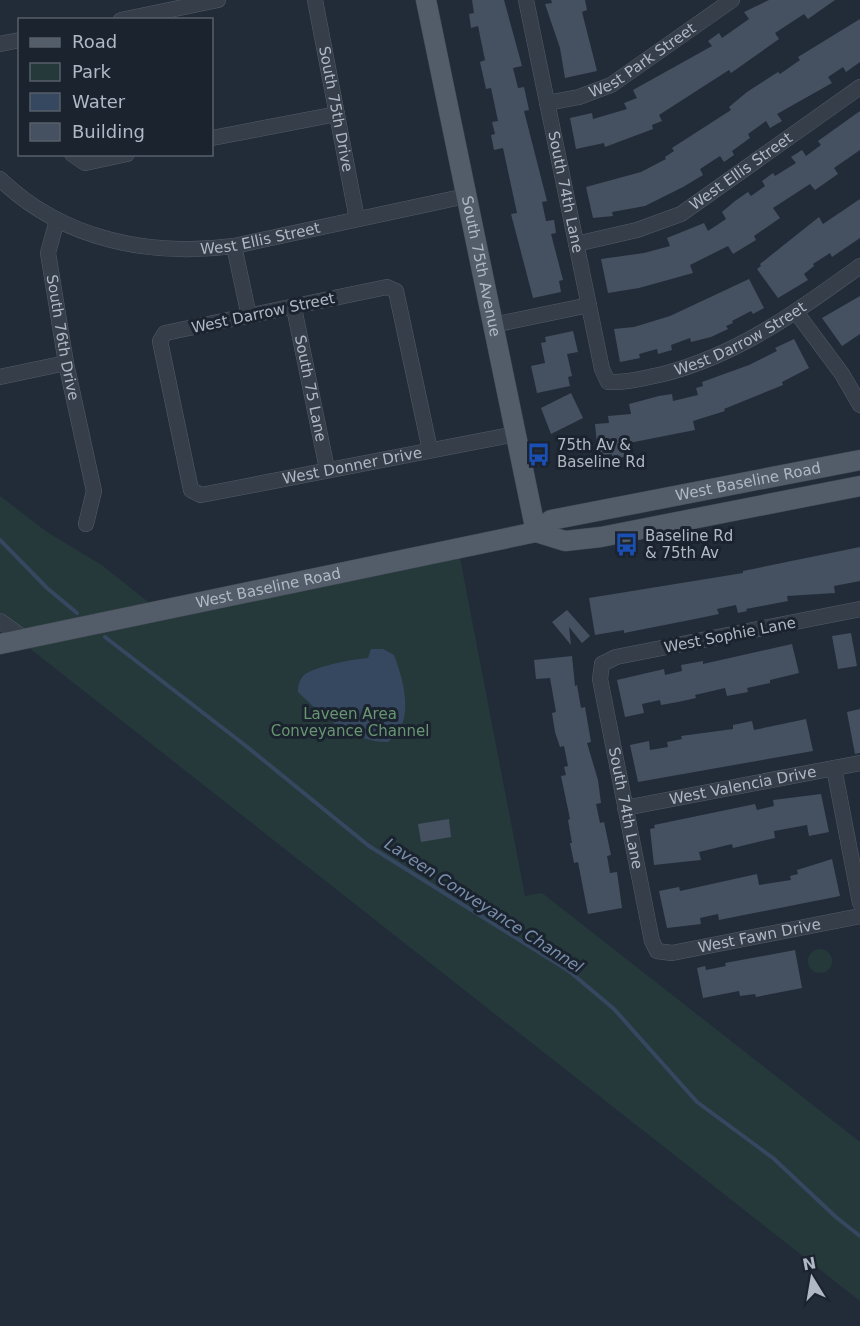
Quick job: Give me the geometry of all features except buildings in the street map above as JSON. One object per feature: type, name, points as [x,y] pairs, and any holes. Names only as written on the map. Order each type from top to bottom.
[{"type":"main road","name":"South 75th Avenue","points":[[426,0],[536,532]]},
{"type":"main road","name":"West Baseline Road","points":[[0,644],[536,532],[551,519],[860,460]]},
{"type":"main road","name":"West Baseline Road","points":[[536,532],[565,541],[601,537],[860,486]]},
{"type":"street","points":[[131,18],[218,0]]},
{"type":"street","name":"South 75th Drive","points":[[315,0],[357,219]]},
{"type":"street","name":"South 74th Lane","points":[[526,0],[602,369],[608,382]]},
{"type":"street","name":"West Park Street","points":[[547,103],[579,97],[611,85],[732,0]]},
{"type":"street","points":[[0,44],[18,40]]},
{"type":"street","name":"West Ellis Street","points":[[576,244],[637,231],[681,213],[860,87]]},
{"type":"street","points":[[213,138],[337,114]]},
{"type":"street","points":[[78,159],[107,156]]},
{"type":"street","points":[[0,179],[57,220]]},
{"type":"street","name":"West Ellis Street","points":[[57,220],[91,236],[145,247],[195,251],[234,246],[466,196]]},
{"type":"street","name":"South 76th Drive","points":[[57,220],[48,253],[66,363],[94,491],[86,524]]},
{"type":"street","points":[[234,246],[249,316]]},
{"type":"street","name":"West Darrow Street","points":[[608,382],[624,383],[707,361],[734,349],[796,312],[860,266]]},
{"type":"street","name":"West Darrow Street","points":[[191,490],[160,341],[165,333],[387,287],[396,291],[430,450]]},
{"type":"street","points":[[493,325],[589,305]]},
{"type":"street","name":"South 75 Lane","points":[[294,308],[327,469]]},
{"type":"street","points":[[796,312],[842,374],[860,405]]},
{"type":"street","points":[[0,377],[66,363]]},
{"type":"street","name":"West Donner Drive","points":[[191,490],[201,495],[516,434]]},
{"type":"street","name":"West Sophie Lane","points":[[602,664],[616,657],[860,609]]},
{"type":"street","points":[[0,621],[25,639]]},
{"type":"street","name":"South 74th Lane","points":[[602,664],[600,679],[652,941],[657,951]]},
{"type":"street","name":"West Valencia Drive","points":[[626,808],[860,763]]},
{"type":"street","points":[[834,768],[860,903]]},
{"type":"street","name":"West Fawn Drive","points":[[657,951],[672,953],[860,916]]},
{"type":"green space","name":"Laveen Area Conveyance Channel","points":[[0,496],[47,532],[103,566],[167,617],[460,558],[525,896],[542,893],[860,1142],[860,1301],[0,625]]},
{"type":"green space","points":[[820,949],[825,950],[831,956],[831,966],[825,972],[820,973],[815,972],[809,966],[808,961],[809,956],[815,950]]},
{"type":"water","points":[[371,649],[383,649],[394,655],[404,689],[405,713],[402,724],[397,734],[388,742],[362,738],[350,733],[328,719],[298,692],[299,683],[304,675],[344,661],[368,658]]},
{"type":"waterway","name":"Laveen Conveyance Channel","points":[[0,540],[47,588],[77,613]]},
{"type":"waterway","name":"Laveen Conveyance Channel","points":[[105,637],[246,746],[369,846],[569,971],[614,1009],[697,1102],[773,1158],[837,1218],[860,1236]]},
{"type":"place","name":"75th Av & Baseline Rd","points":[[539,454]]},
{"type":"place","name":"Baseline Rd & 75th Av","points":[[627,545]]}]
